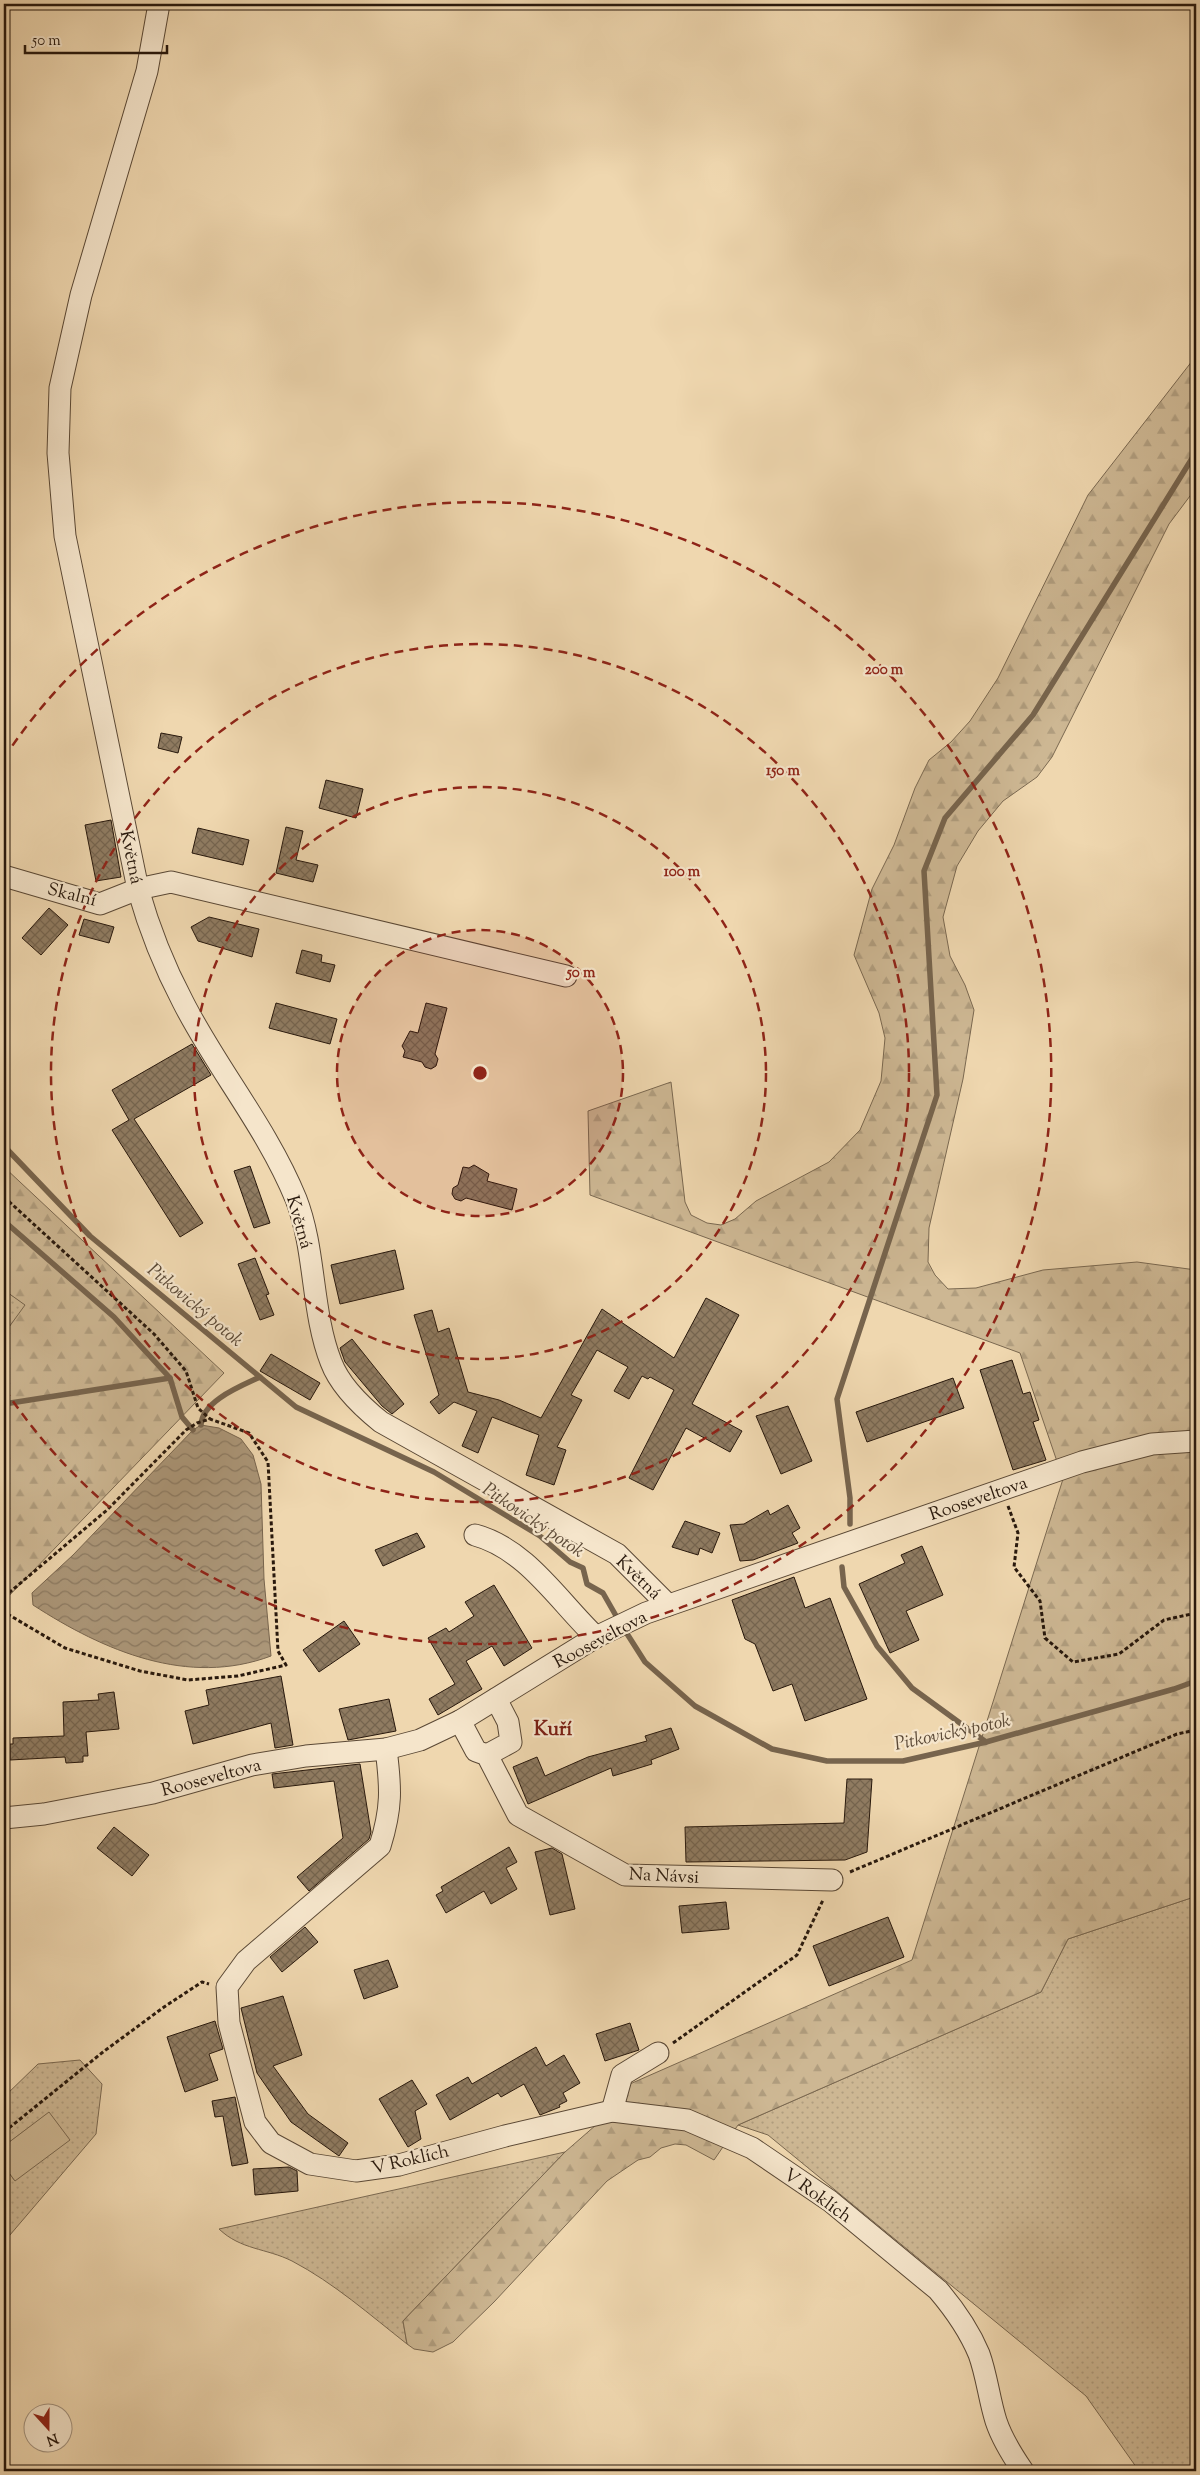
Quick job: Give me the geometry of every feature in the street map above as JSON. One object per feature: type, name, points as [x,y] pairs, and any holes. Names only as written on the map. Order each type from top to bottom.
[{"type":"street","name":"Květná","points":[[159,4],[147,71],[80,295],[60,388],[58,452],[66,536],[138,889],[148,924],[183,1002],[273,1151],[296,1200],[308,1243],[325,1344],[331,1363],[359,1404],[381,1422],[617,1554],[668,1605]]},
{"type":"street","name":"Skalní","points":[[4,876],[100,904],[138,889],[171,882],[566,976]]},
{"type":"street","name":"Rooseveltova","points":[[4,1818],[44,1814],[153,1793],[252,1765],[306,1756],[386,1749],[420,1740],[460,1721],[602,1635],[668,1605],[1082,1462],[1152,1444],[1196,1441]]},
{"type":"street","points":[[475,1535],[494,1540],[530,1567],[602,1635]]},
{"type":"street","points":[[487,1756],[511,1742],[508,1722],[496,1699]]},
{"type":"street","name":"Na Návsi","points":[[460,1721],[476,1751],[487,1756],[518,1815],[625,1875],[832,1880]]},
{"type":"street","points":[[227,1987],[246,1961],[380,1846],[389,1820],[391,1791],[386,1749]]},
{"type":"street","name":"V Roklích","points":[[227,1987],[229,2023],[255,2122],[271,2142],[310,2164],[356,2171],[398,2165],[505,2136],[612,2111],[687,2120],[752,2148],[830,2201],[938,2290],[952,2306],[973,2341],[984,2369],[996,2422],[1006,2445],[1022,2471]]},
{"type":"street","points":[[612,2111],[622,2075],[658,2053]]},
{"type":"path","points":[[4,1197],[154,1334],[186,1371],[198,1408],[210,1419],[249,1434],[268,1462],[278,1650],[286,1665],[238,1676],[188,1680],[140,1671],[64,1648],[4,1612]]},
{"type":"path","points":[[4,1597],[107,1510],[186,1430],[197,1422],[210,1419]]},
{"type":"path","points":[[1002,1490],[1018,1533],[1014,1567],[1040,1600],[1045,1638],[1073,1662],[1119,1654],[1164,1620],[1196,1613]]},
{"type":"path","points":[[658,2053],[797,1955],[832,1880],[1176,1734],[1196,1730]]},
{"type":"path","points":[[4,2132],[164,2007],[202,1982],[227,1987]]},
{"type":"green space","points":[[1196,356],[1196,488],[1169,524],[1052,757],[1037,777],[1003,801],[978,831],[957,866],[943,917],[950,956],[965,985],[974,1010],[963,1079],[929,1228],[928,1262],[935,1275],[948,1289],[976,1288],[1043,1270],[1137,1262],[1196,1270],[1196,1906],[1191,1898],[1068,1939],[1041,1992],[738,2125],[714,2160],[686,2145],[675,2144],[661,2148],[650,2157],[638,2160],[607,2181],[494,2302],[453,2342],[433,2352],[414,2349],[407,2344],[403,2321],[565,2152],[612,2111],[614,2091],[912,1960],[1063,1479],[1020,1353],[590,1195],[588,1111],[671,1082],[685,1202],[691,1215],[707,1223],[721,1225],[735,1219],[756,1201],[829,1162],[860,1130],[881,1081],[885,1038],[879,1013],[854,955],[872,889],[894,845],[915,788],[929,760],[951,742],[970,721],[998,678],[1088,495]]},
{"type":"green space","points":[[4,1167],[224,1373],[4,1601],[4,1334],[25,1305],[4,1290]]},
{"type":"green space","points":[[4,1290],[26,1305],[4,1334]]},
{"type":"green space","points":[[1191,1898],[1196,1906],[1196,2471],[1139,2471],[1086,2396],[768,2135],[738,2125],[1041,1992],[1068,1939]]},
{"type":"green space","points":[[80,2060],[102,2084],[96,2134],[4,2242],[4,2166],[15,2181],[49,2113],[4,2146],[4,2097],[38,2064]]},
{"type":"green space","points":[[49,2112],[70,2140],[15,2181],[4,2166],[4,2146]]},
{"type":"green space","points":[[565,2152],[403,2321],[407,2344],[322,2279],[292,2261],[236,2241],[219,2229]]},
{"type":"water","points":[[201,1425],[219,1428],[241,1439],[253,1455],[261,1484],[264,1579],[271,1656],[240,1665],[209,1668],[178,1666],[118,1650],[88,1637],[33,1605],[32,1593],[73,1555],[193,1430]]},
{"type":"building","points":[[161,733],[182,737],[178,753],[158,748]]},
{"type":"building","points":[[326,780],[363,789],[356,818],[319,808]]},
{"type":"building","points":[[111,820],[121,877],[96,881],[85,825]]},
{"type":"building","points":[[286,827],[303,831],[296,860],[318,865],[313,882],[276,873]]},
{"type":"building","points":[[198,828],[249,840],[243,865],[192,853]]},
{"type":"building","points":[[49,908],[68,925],[41,955],[22,938]]},
{"type":"building","points":[[209,917],[259,929],[252,957],[198,941],[191,927]]},
{"type":"building","points":[[84,919],[114,927],[109,943],[79,935]]},
{"type":"building","points":[[302,950],[322,955],[321,962],[335,965],[330,982],[296,973]]},
{"type":"building","points":[[276,1003],[337,1019],[330,1044],[269,1028]]},
{"type":"building","points":[[426,1003],[447,1008],[435,1054],[438,1059],[436,1066],[431,1069],[425,1067],[422,1062],[403,1057],[405,1051],[402,1046],[410,1031],[418,1033]]},
{"type":"building","points":[[192,1044],[211,1075],[134,1119],[203,1223],[180,1237],[112,1130],[129,1120],[112,1090]]},
{"type":"building","points":[[474,1165],[489,1174],[487,1181],[517,1189],[512,1210],[466,1198],[461,1201],[455,1199],[452,1194],[453,1188],[458,1185],[463,1167],[469,1168]]},
{"type":"building","points":[[250,1166],[270,1223],[254,1228],[234,1171]]},
{"type":"building","points":[[395,1250],[404,1289],[340,1304],[331,1265]]},
{"type":"building","points":[[255,1258],[269,1294],[266,1295],[274,1315],[260,1320],[238,1264]]},
{"type":"building","points":[[706,1298],[739,1315],[692,1404],[742,1431],[730,1452],[686,1428],[653,1490],[629,1478],[674,1390],[650,1377],[648,1379],[642,1376],[629,1399],[614,1391],[628,1367],[597,1350],[571,1395],[582,1400],[557,1447],[566,1450],[554,1485],[526,1475],[539,1435],[492,1417],[478,1453],[462,1446],[477,1411],[454,1402],[439,1414],[430,1402],[439,1395],[414,1315],[432,1310],[438,1332],[449,1328],[468,1392],[499,1400],[541,1418],[602,1309],[674,1358]]},
{"type":"building","points":[[352,1339],[404,1404],[392,1414],[382,1406],[345,1362],[340,1348]]},
{"type":"building","points":[[271,1354],[320,1383],[310,1400],[260,1371]]},
{"type":"building","points":[[1012,1360],[1023,1394],[1030,1392],[1039,1420],[1033,1422],[1046,1460],[1013,1470],[980,1370]]},
{"type":"building","points":[[953,1378],[964,1408],[867,1442],[856,1412]]},
{"type":"building","points":[[788,1406],[812,1461],[781,1474],[756,1416]]},
{"type":"building","points":[[788,1505],[800,1528],[792,1533],[798,1543],[753,1560],[740,1561],[730,1525],[744,1524],[768,1510],[770,1515]]},
{"type":"building","points":[[685,1521],[720,1533],[712,1553],[700,1548],[698,1555],[672,1547]]},
{"type":"building","points":[[417,1533],[425,1547],[383,1566],[375,1550]]},
{"type":"building","points":[[922,1546],[943,1595],[906,1611],[919,1640],[890,1653],[859,1584],[905,1563],[901,1555]]},
{"type":"building","points":[[794,1577],[805,1608],[830,1598],[867,1699],[805,1721],[792,1684],[773,1691],[755,1644],[745,1639],[732,1600]]},
{"type":"building","points":[[494,1585],[532,1648],[504,1666],[492,1646],[466,1661],[482,1689],[438,1715],[429,1699],[455,1684],[428,1638],[446,1628],[449,1632],[474,1616],[465,1602]]},
{"type":"building","points":[[344,1621],[360,1644],[319,1672],[303,1650]]},
{"type":"building","points":[[281,1676],[293,1745],[275,1748],[271,1723],[193,1744],[185,1711],[209,1705],[206,1690]]},
{"type":"building","points":[[114,1692],[119,1729],[86,1732],[88,1756],[83,1756],[83,1762],[66,1763],[65,1757],[10,1760],[10,1744],[13,1744],[13,1738],[64,1736],[63,1702],[99,1700],[98,1694]]},
{"type":"building","points":[[389,1699],[396,1731],[348,1740],[339,1709]]},
{"type":"building","points":[[671,1728],[679,1749],[651,1760],[652,1764],[613,1776],[611,1768],[528,1804],[513,1767],[537,1757],[545,1776],[588,1757],[647,1741],[645,1736]]},
{"type":"building","points":[[360,1764],[371,1832],[369,1839],[309,1891],[297,1877],[343,1838],[334,1781],[274,1788],[272,1774]]},
{"type":"building","points":[[847,1779],[872,1779],[867,1852],[845,1860],[686,1862],[685,1827],[844,1823]]},
{"type":"building","points":[[114,1827],[149,1855],[132,1876],[97,1848]]},
{"type":"building","points":[[509,1847],[517,1862],[506,1868],[517,1889],[491,1904],[484,1891],[446,1913],[436,1895],[443,1891],[441,1887]]},
{"type":"building","points":[[552,1848],[562,1854],[575,1909],[550,1915],[535,1852]]},
{"type":"building","points":[[726,1902],[729,1929],[682,1933],[679,1906]]},
{"type":"building","points":[[888,1917],[904,1957],[829,1986],[813,1946]]},
{"type":"building","points":[[305,1927],[318,1942],[282,1972],[270,1957]]},
{"type":"building","points":[[388,1960],[398,1987],[364,1999],[354,1970]]},
{"type":"building","points":[[283,1996],[302,2055],[273,2066],[308,2114],[348,2143],[339,2156],[291,2122],[257,2073],[241,2008]]},
{"type":"building","points":[[215,2021],[223,2049],[209,2054],[218,2080],[185,2092],[167,2037]]},
{"type":"building","points":[[630,2023],[639,2050],[605,2061],[596,2034]]},
{"type":"building","points":[[536,2047],[546,2066],[564,2055],[580,2083],[563,2093],[567,2101],[559,2105],[560,2107],[540,2115],[524,2084],[501,2097],[498,2093],[450,2120],[436,2095],[468,2077],[472,2084]]},
{"type":"building","points":[[412,2080],[427,2104],[415,2111],[421,2139],[408,2147],[379,2099]]},
{"type":"building","points":[[235,2097],[248,2163],[232,2166],[223,2116],[215,2117],[212,2101]]},
{"type":"building","points":[[289,2167],[297,2171],[298,2191],[255,2195],[253,2169]]},
{"type":"waterway","points":[[850,1524],[850,1498],[837,1399],[937,1095],[924,871],[945,818],[1033,715],[1196,452]]},
{"type":"waterway","name":"Pitkovický potok","points":[[4,1146],[90,1236],[296,1407],[434,1472],[540,1536],[570,1562],[583,1568],[587,1584],[603,1593],[619,1621]]},
{"type":"waterway","points":[[4,1221],[114,1317],[170,1378],[182,1417],[193,1430]]},
{"type":"waterway","points":[[201,1425],[203,1416],[215,1402],[224,1395],[260,1377]]},
{"type":"waterway","points":[[4,1404],[170,1378]]},
{"type":"waterway","points":[[842,1567],[844,1587],[877,1646],[912,1688],[986,1742]]},
{"type":"waterway","name":"Pitkovický potok","points":[[624,1629],[645,1662],[695,1706],[772,1749],[827,1761],[903,1761],[986,1742],[1174,1689],[1196,1681]]},
{"type":"district","name":"Kuří","points":[[553,1728]]}]
